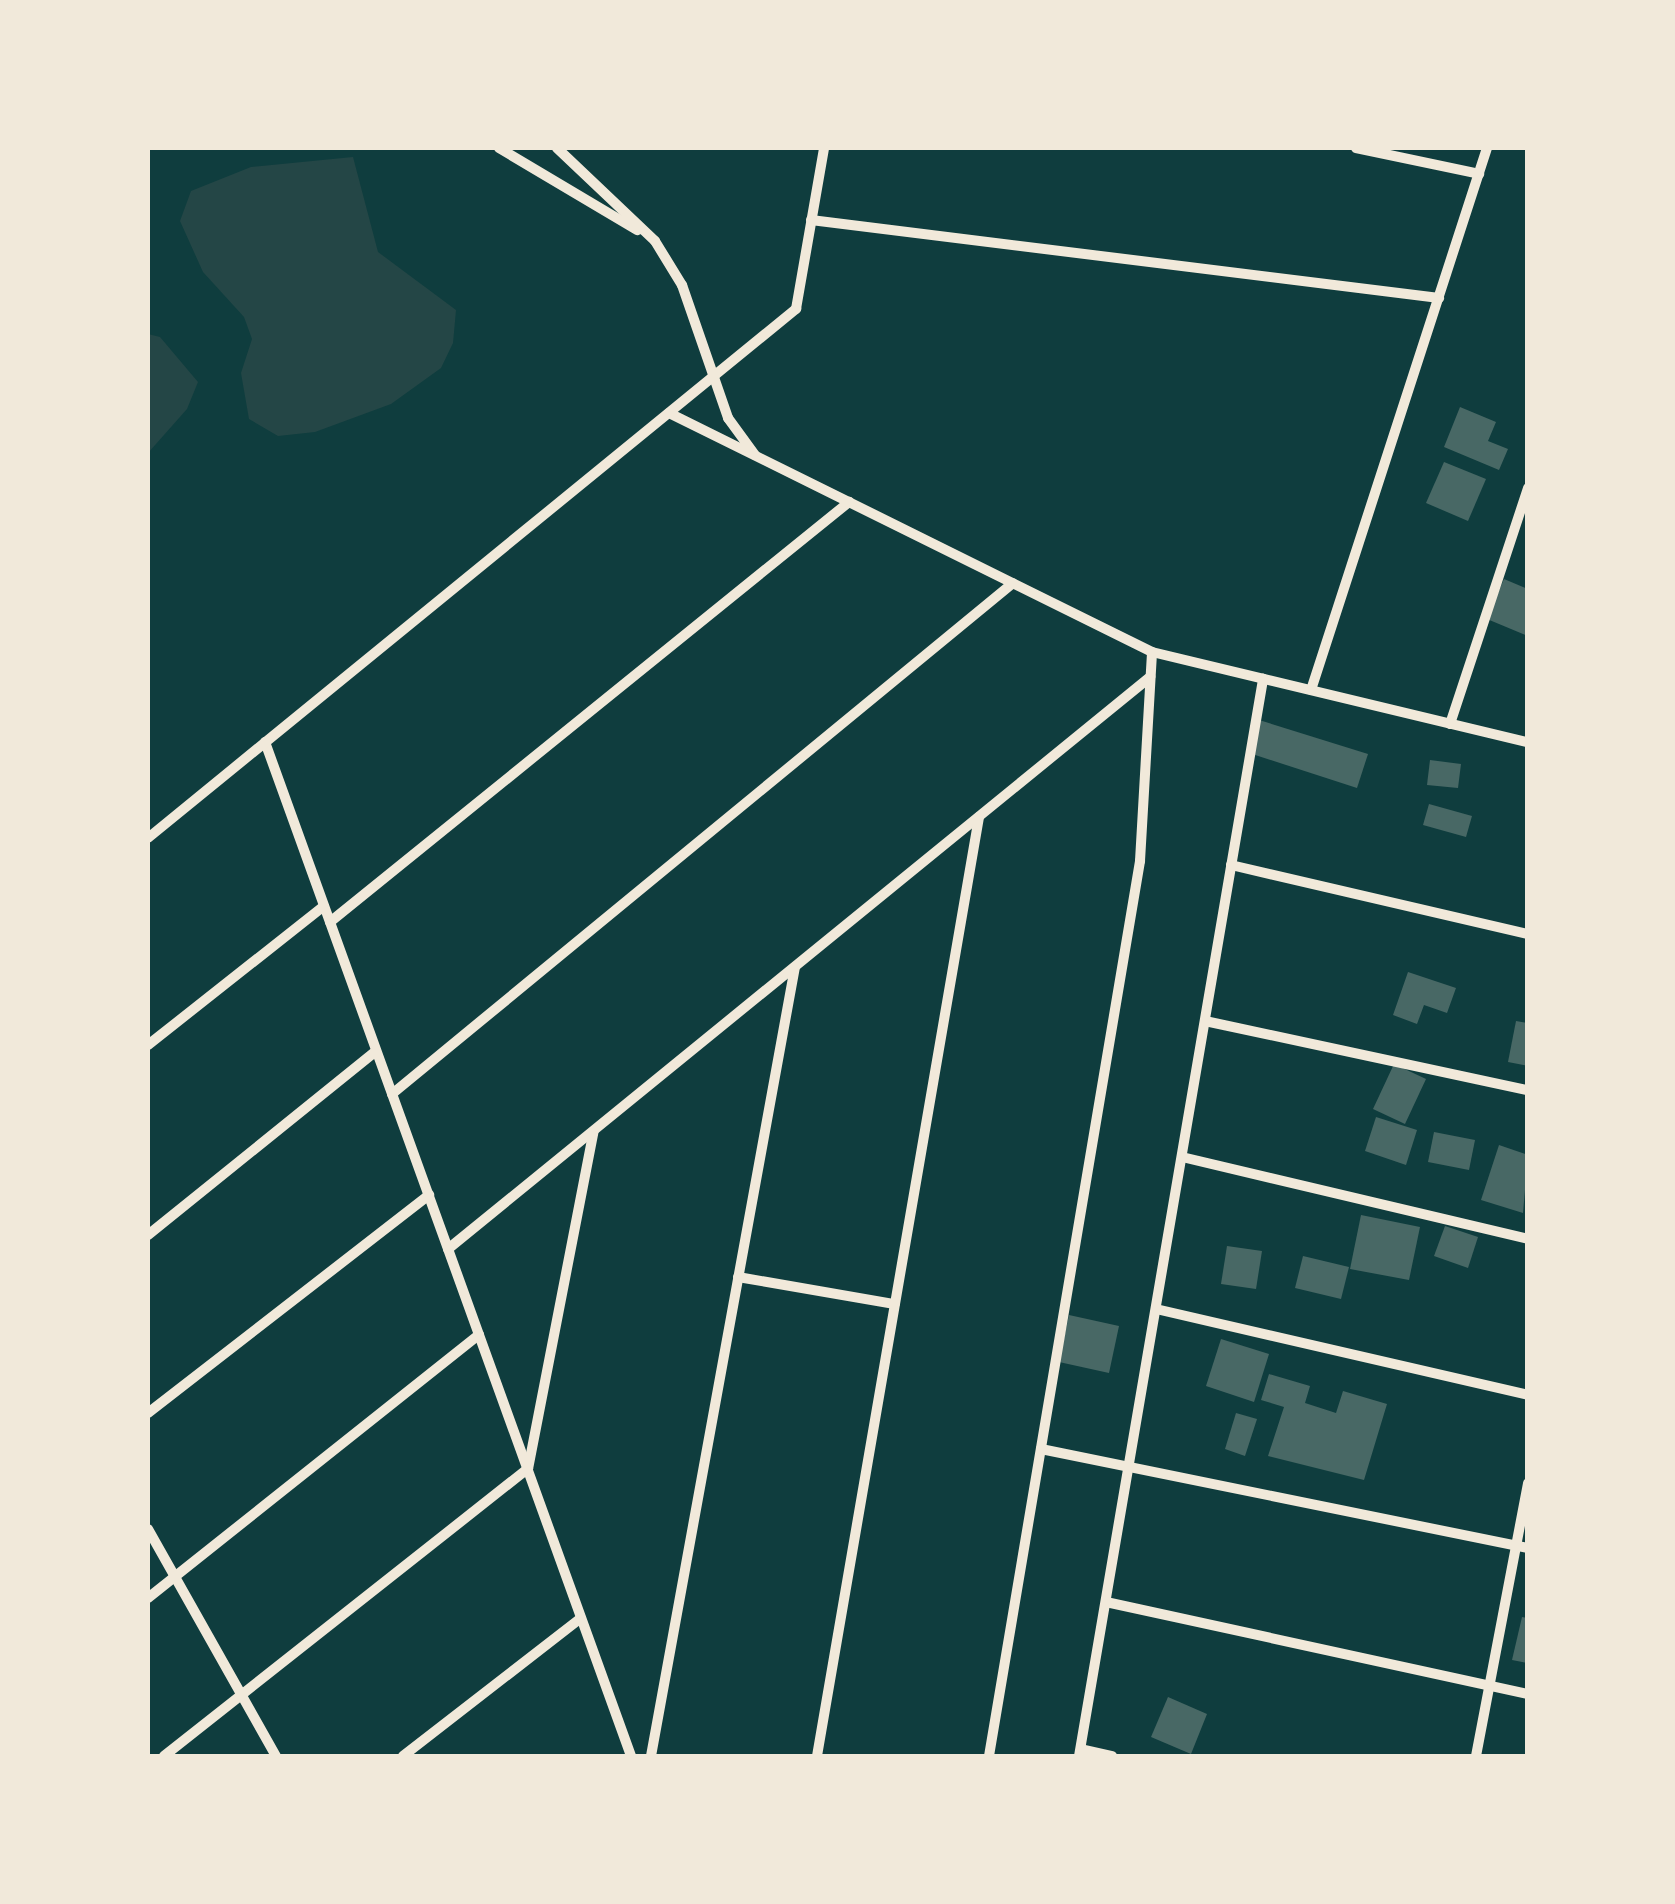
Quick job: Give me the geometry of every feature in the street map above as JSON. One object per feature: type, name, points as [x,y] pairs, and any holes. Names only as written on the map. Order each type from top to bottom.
[{"type":"street","points":[[499,148],[655,241]]},
{"type":"street","points":[[558,148],[655,241],[682,285],[717,374],[728,418],[755,456]]},
{"type":"street","points":[[148,838],[796,310],[824,148]]},
{"type":"street","points":[[1356,148],[1479,174]]},
{"type":"street","points":[[1311,690],[1488,148]]},
{"type":"street","points":[[812,220],[1439,298]]},
{"type":"street","points":[[669,413],[1152,652],[1528,742]]},
{"type":"street","points":[[1450,724],[1528,488]]},
{"type":"street","points":[[330,922],[849,502]]},
{"type":"street","points":[[392,1094],[1013,584]]},
{"type":"street","points":[[989,1756],[1140,860],[1152,652]]},
{"type":"street","points":[[448,1250],[1150,677]]},
{"type":"street","points":[[1112,1756],[1080,1753],[1263,679]]},
{"type":"street","points":[[266,742],[630,1756]]},
{"type":"street","points":[[817,1756],[979,817]]},
{"type":"street","points":[[1231,865],[1528,934]]},
{"type":"street","points":[[148,1045],[324,906]]},
{"type":"street","points":[[651,1756],[795,968]]},
{"type":"street","points":[[1205,1021],[1528,1090]]},
{"type":"street","points":[[148,1234],[376,1051]]},
{"type":"street","points":[[164,1756],[528,1469],[594,1131]]},
{"type":"street","points":[[1182,1157],[1528,1239]]},
{"type":"street","points":[[148,1414],[428,1195]]},
{"type":"street","points":[[738,1277],[895,1304]]},
{"type":"street","points":[[1156,1309],[1528,1395]]},
{"type":"street","points":[[148,1598],[479,1335]]},
{"type":"street","points":[[1041,1448],[1522,1546]]},
{"type":"street","points":[[1476,1756],[1522,1546],[1528,1483]]},
{"type":"street","points":[[148,1528],[276,1756]]},
{"type":"street","points":[[1106,1602],[1528,1694]]},
{"type":"street","points":[[403,1756],[581,1618]]},
{"type":"shaded area","points":[[353,157],[378,252],[456,310],[453,343],[441,368],[391,404],[315,432],[278,436],[249,419],[241,373],[252,339],[244,317],[203,272],[180,221],[191,191],[251,167]]},
{"type":"shaded area","points":[[148,334],[160,337],[198,382],[187,409],[148,453]]},
{"type":"building","points":[[1460,407],[1496,422],[1488,441],[1508,449],[1499,470],[1444,447]]},
{"type":"building","points":[[1444,462],[1486,479],[1468,521],[1426,503]]},
{"type":"building","points":[[1504,579],[1528,589],[1528,636],[1487,619]]},
{"type":"building","points":[[1256,719],[1368,754],[1357,788],[1246,752]]},
{"type":"building","points":[[1430,760],[1461,764],[1458,788],[1427,785]]},
{"type":"building","points":[[1429,804],[1472,816],[1466,837],[1423,825]]},
{"type":"building","points":[[1408,972],[1456,988],[1447,1013],[1424,1005],[1417,1024],[1393,1015]]},
{"type":"building","points":[[1516,1021],[1528,1023],[1528,1066],[1508,1062]]},
{"type":"building","points":[[1394,1064],[1426,1079],[1405,1124],[1373,1109]]},
{"type":"building","points":[[1376,1117],[1417,1130],[1406,1165],[1365,1151]]},
{"type":"building","points":[[1434,1132],[1475,1140],[1469,1170],[1428,1162]]},
{"type":"building","points":[[1499,1145],[1528,1155],[1523,1213],[1481,1200]]},
{"type":"building","points":[[1361,1215],[1420,1227],[1409,1280],[1350,1269]]},
{"type":"building","points":[[1445,1226],[1478,1237],[1468,1268],[1434,1256]]},
{"type":"building","points":[[1227,1246],[1262,1251],[1256,1289],[1221,1284]]},
{"type":"building","points":[[1303,1256],[1349,1267],[1341,1299],[1295,1288]]},
{"type":"building","points":[[1069,1315],[1119,1326],[1109,1373],[1059,1362]]},
{"type":"building","points":[[1221,1339],[1269,1354],[1254,1402],[1206,1386]]},
{"type":"building","points":[[1269,1374],[1310,1386],[1305,1403],[1336,1413],[1343,1391],[1387,1404],[1364,1480],[1268,1456],[1284,1407],[1261,1400]]},
{"type":"building","points":[[1236,1413],[1257,1419],[1245,1456],[1225,1449]]},
{"type":"building","points":[[1522,1617],[1528,1618],[1528,1663],[1512,1660]]},
{"type":"building","points":[[1168,1697],[1207,1714],[1191,1754],[1151,1737]]}]
